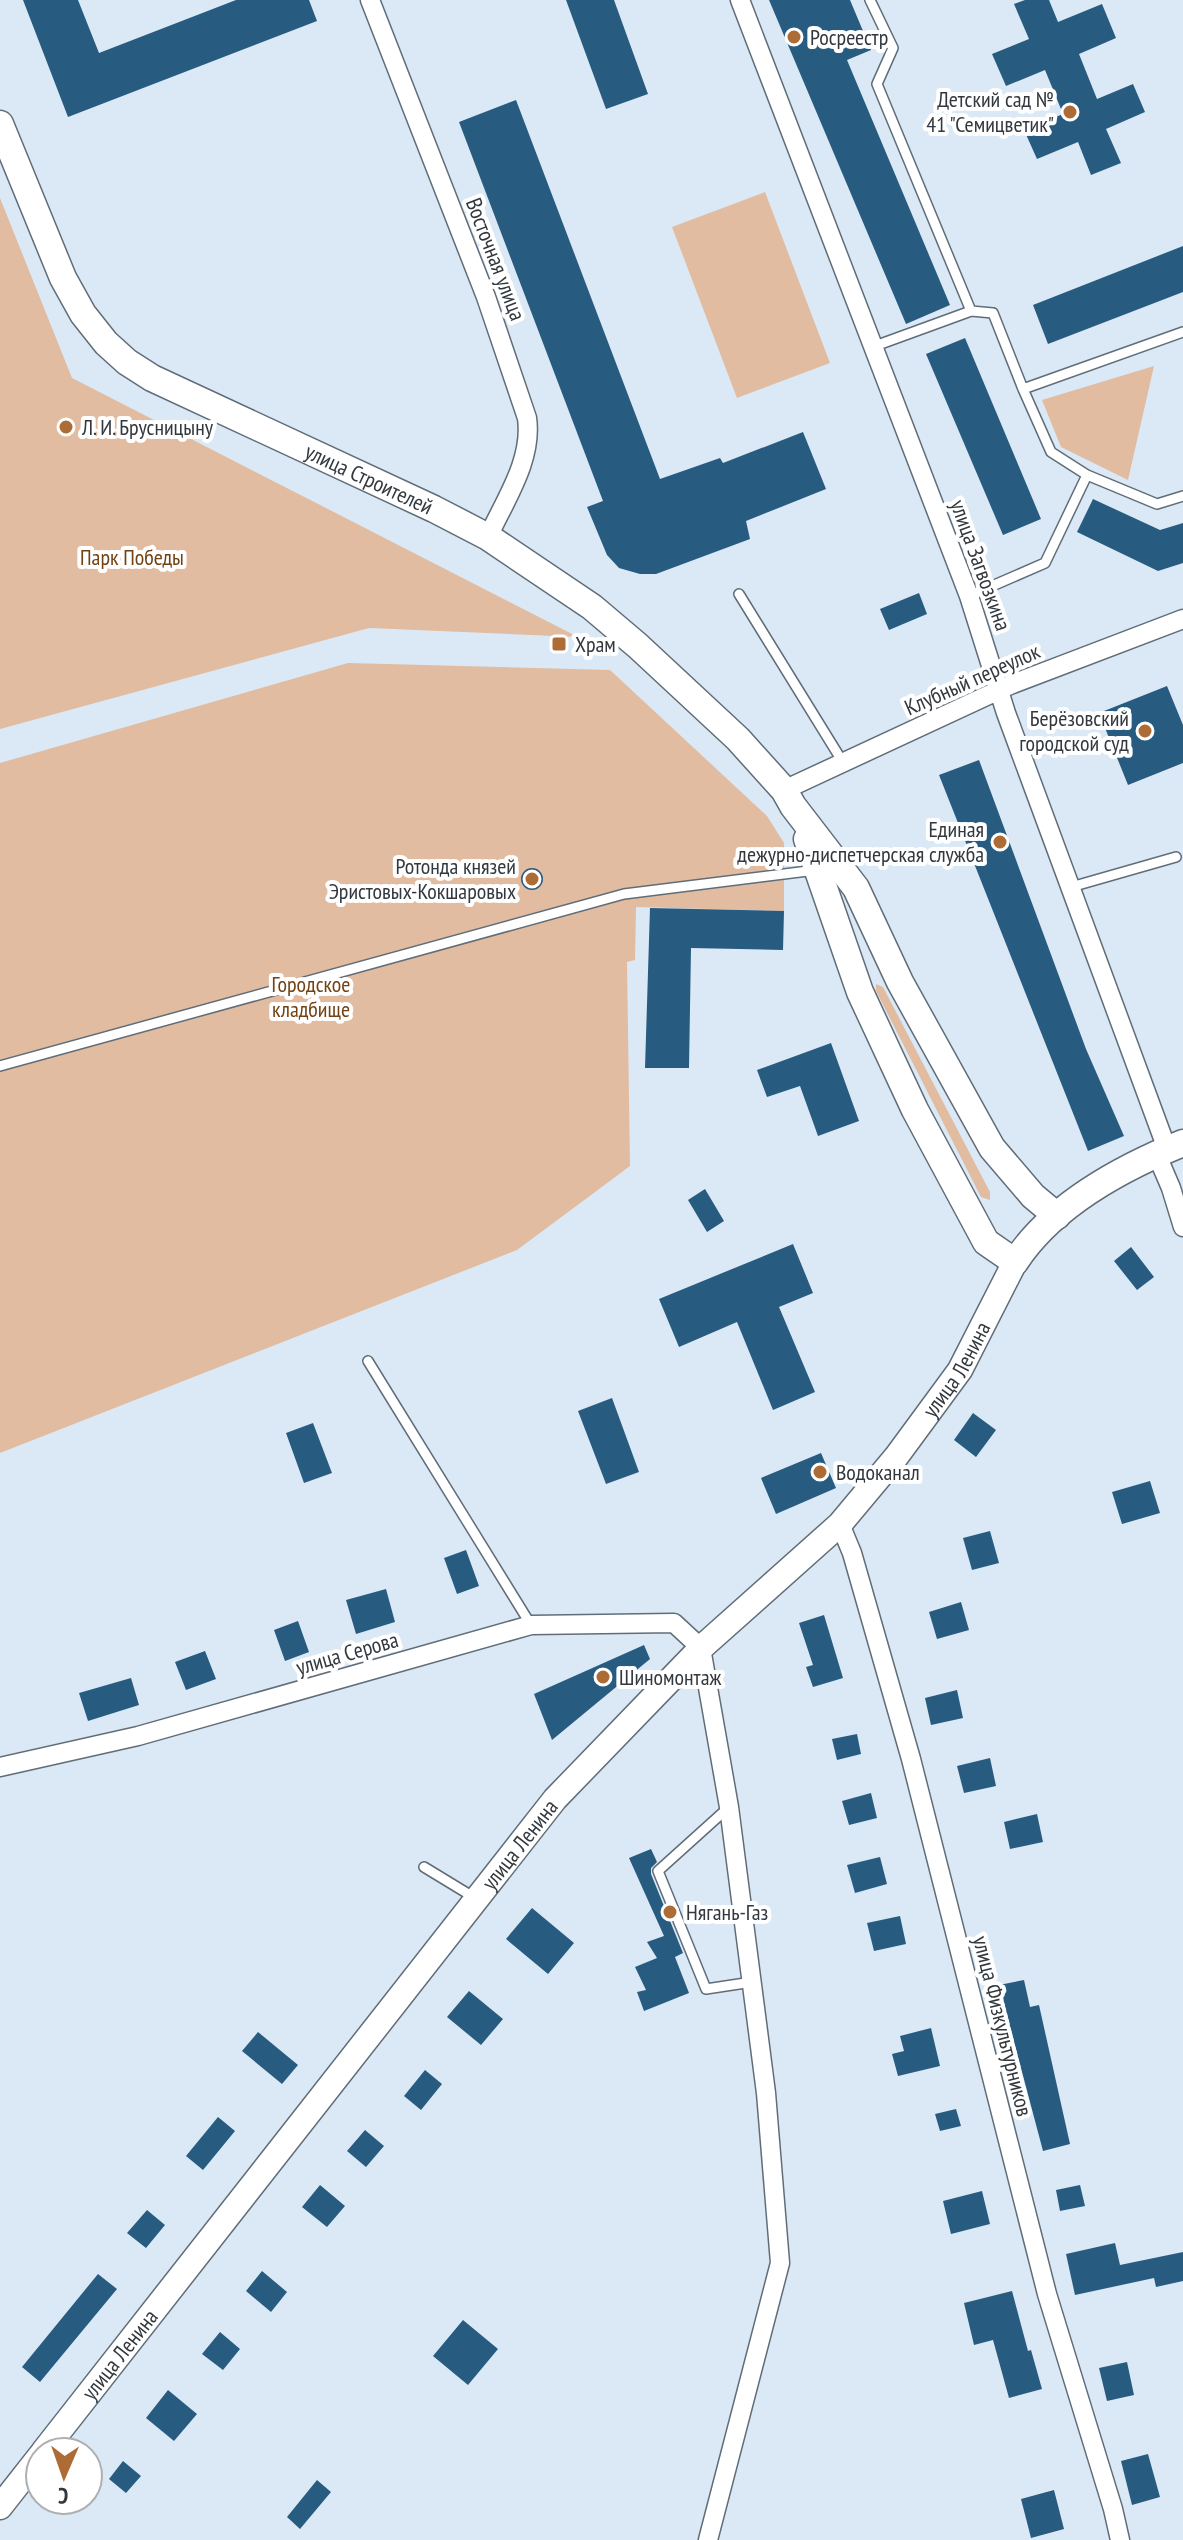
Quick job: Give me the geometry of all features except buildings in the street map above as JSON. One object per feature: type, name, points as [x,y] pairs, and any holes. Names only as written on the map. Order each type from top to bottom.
[{"type":"main road","name":"улица Строителей","points":[[0,124],[63,278],[91,324],[127,362],[152,378],[488,537],[592,607],[738,739],[788,798],[856,888],[900,982],[992,1148],[1033,1196],[1057,1216]]},
{"type":"main road","points":[[788,798],[819,869],[842,946],[860,992],[915,1110],[986,1242],[1015,1262],[1026,1245],[1094,1187],[1169,1148]]},
{"type":"main road","points":[[860,992],[867,973],[879,970],[900,982]]},
{"type":"street","name":"Восточная улица","points":[[370,0],[486,297],[527,418],[529,434],[525,455],[488,537]]},
{"type":"street","name":"улица Загвозкина","points":[[740,0],[969,596],[999,691],[1169,1148],[1171,1188],[1183,1227]]},
{"type":"street","name":"Клубный переулок","points":[[788,798],[844,764],[999,691],[1183,619]]},
{"type":"street","name":"улица Ленина","points":[[56,2436],[555,1799],[701,1648],[840,1524],[896,1457],[960,1370],[1015,1262]]},
{"type":"street","name":"улица Физкультурников","points":[[840,1524],[852,1553],[911,1759],[1047,2294],[1120,2540]]},
{"type":"street","name":"улица Серова","points":[[1,1765],[138,1736],[531,1625],[674,1623],[701,1648]]},
{"type":"street","points":[[701,1648],[729,1807],[752,1982],[766,2093],[780,2263],[708,2540]]},
{"type":"street","name":"улица Ленина","points":[[0,2507],[24,2477]]},
{"type":"lane","points":[[870,0],[893,48],[877,84],[971,311]]},
{"type":"lane","points":[[875,346],[971,311],[993,313],[1051,452],[1087,475],[1157,504],[1183,496]]},
{"type":"lane","points":[[1023,389],[1183,332]]},
{"type":"lane","points":[[969,596],[1045,563],[1087,475]]},
{"type":"lane","points":[[739,594],[844,764]]},
{"type":"lane","points":[[1071,887],[1176,857]]},
{"type":"lane","points":[[0,1066],[624,894],[819,869]]},
{"type":"lane","points":[[368,1361],[531,1625]]},
{"type":"lane","points":[[729,1807],[658,1871],[706,1989],[752,1982]]},
{"type":"lane","points":[[424,1867],[478,1900]]},
{"type":"green space","points":[[765,192],[830,363],[737,398],[672,227]]},
{"type":"green space","name":"Парк Победы","points":[[0,198],[72,378],[578,637],[369,628],[0,729]]},
{"type":"green space","points":[[1154,366],[1128,480],[1061,447],[1042,400]]},
{"type":"green space","name":"Городское кладбище","points":[[348,663],[610,670],[767,816],[784,843],[784,911],[636,907],[635,960],[627,962],[630,1166],[517,1250],[0,1453],[0,763]]},
{"type":"green space","points":[[876,984],[883,987],[990,1192],[990,1200],[981,1197],[876,991]]},
{"type":"place","name":"Росреестр","points":[[794,37]]},
{"type":"place","name":"Детский сад № 41 \"Семицветик\"","points":[[1070,112]]},
{"type":"place","name":"Л. И. Брусницыну","points":[[66,427]]},
{"type":"place","name":"Храм","points":[[559,644]]},
{"type":"place","name":"Берёзовский городской суд","points":[[1145,731]]},
{"type":"place","name":"Единая дежурно-диспетчерская служба","points":[[1000,842]]},
{"type":"place","name":"Ротонда князей Эристовых-Кокшаровых","points":[[532,879]]},
{"type":"place","name":"Водоканал","points":[[820,1472]]},
{"type":"place","name":"Шиномонтаж","points":[[603,1677]]},
{"type":"place","name":"Нягань-Газ","points":[[670,1912]]}]
